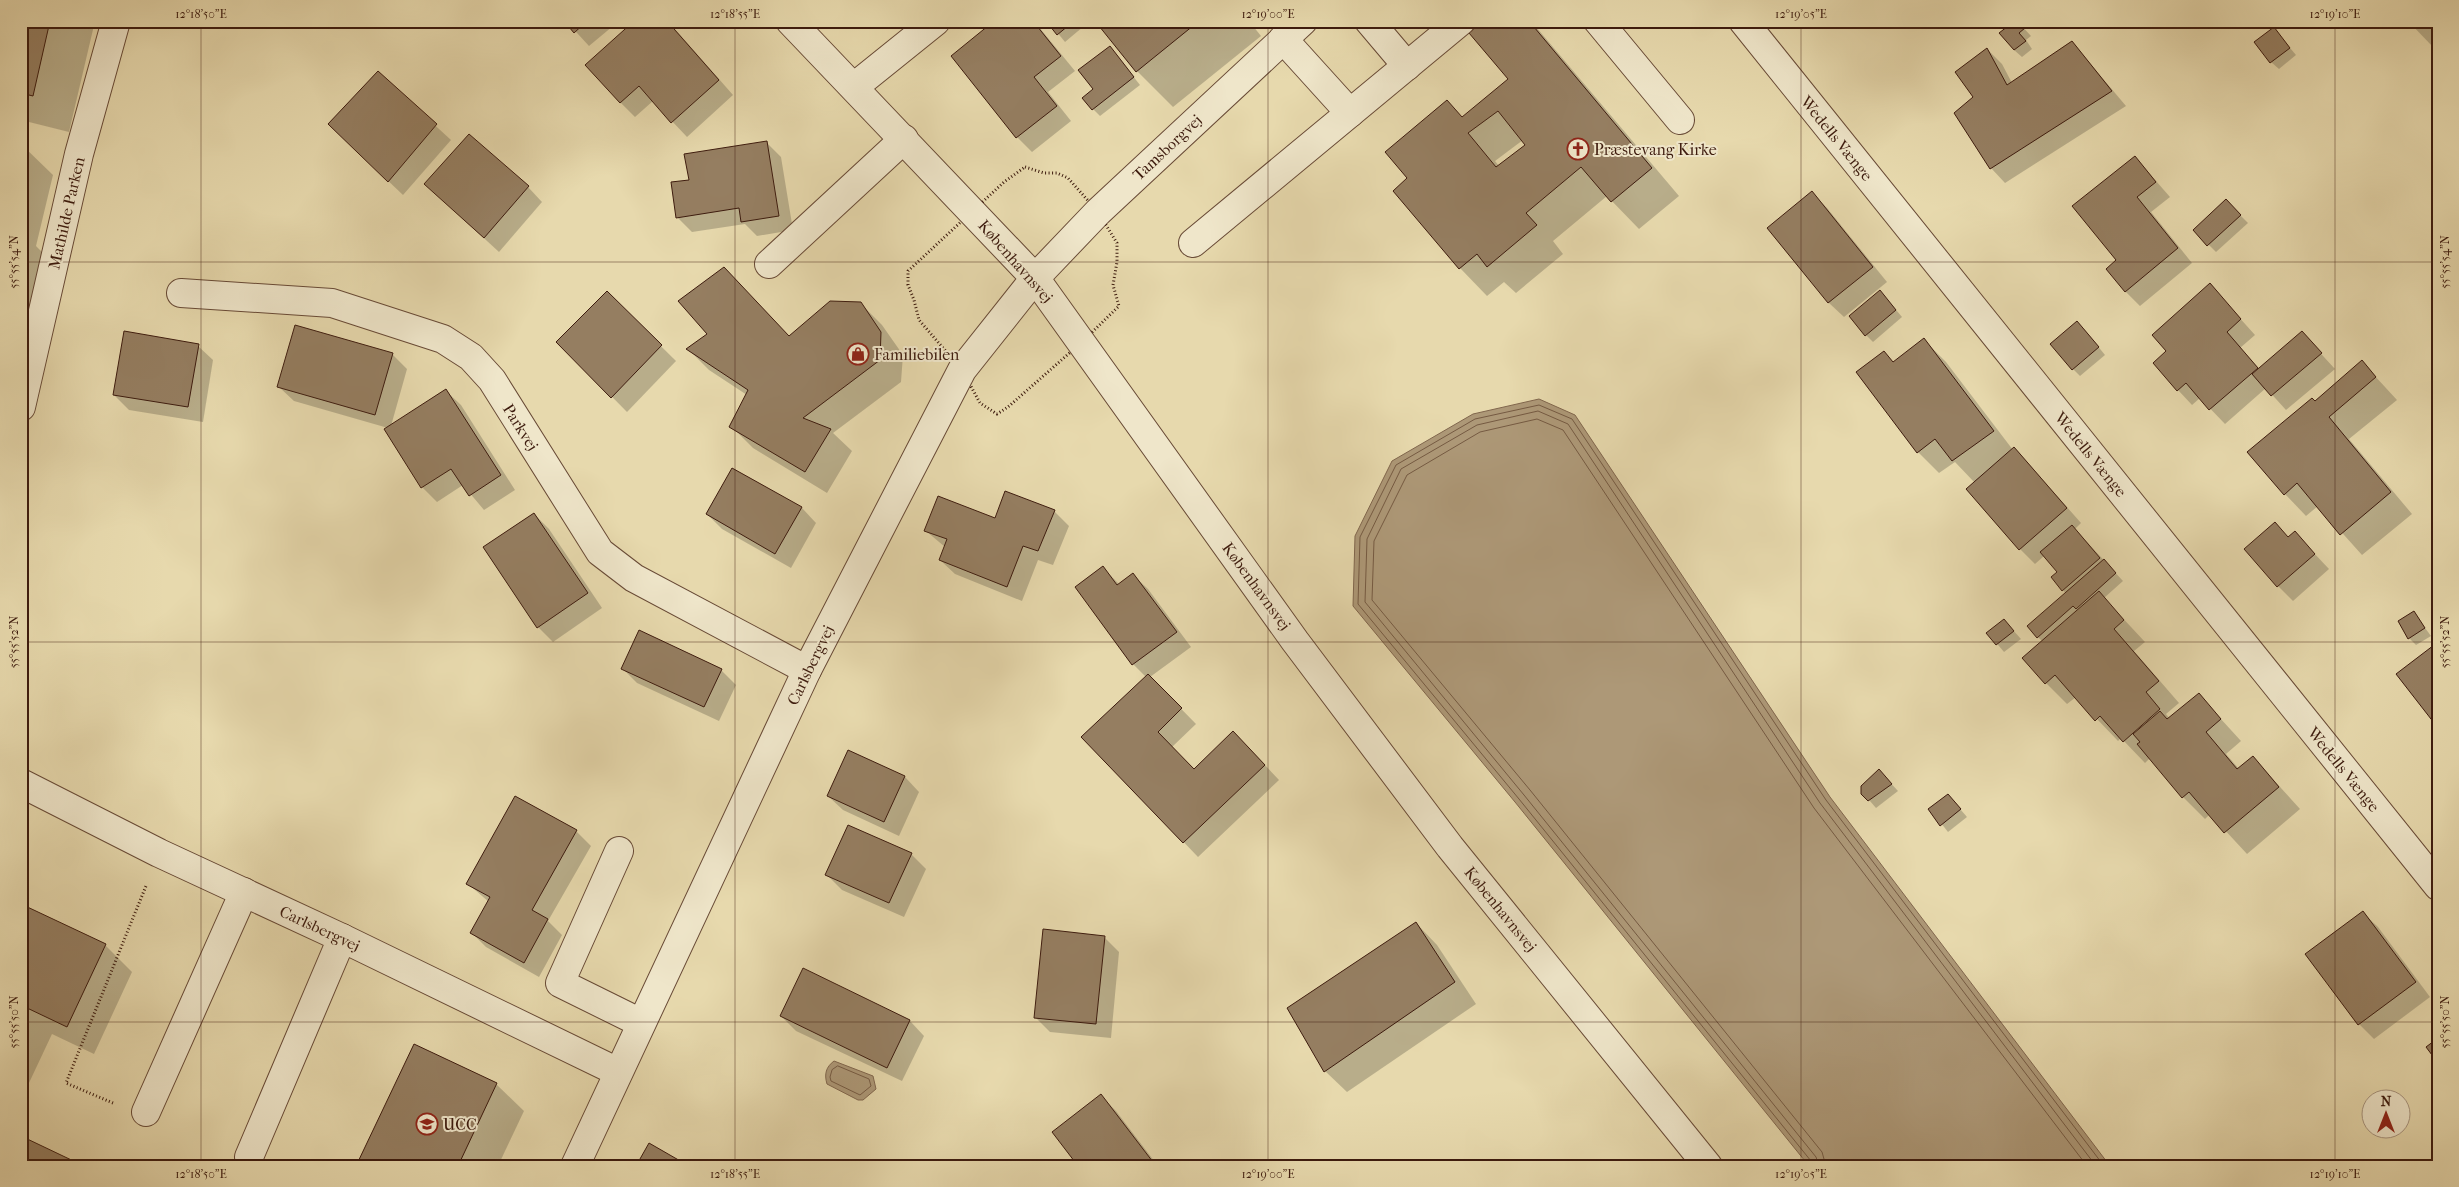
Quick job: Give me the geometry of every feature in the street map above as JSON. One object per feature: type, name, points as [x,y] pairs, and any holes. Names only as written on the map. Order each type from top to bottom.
[{"type":"street","name":"Mathilde Parken","points":[[21,407],[79,154],[116,21]]},
{"type":"street","name":"Københavnsvej","points":[[790,21],[1035,278],[1295,641],[1450,847],[1708,1166]]},
{"type":"street","points":[[854,87],[936,21]]},
{"type":"street","name":"Tamsborgvej","points":[[1035,278],[1098,212],[1303,21]]},
{"type":"street","points":[[1369,21],[1407,66]]},
{"type":"street","points":[[1193,243],[1461,21]]},
{"type":"street","points":[[1598,21],[1680,120]]},
{"type":"street","name":"Wedells Vænge","points":[[1743,21],[2438,886]]},
{"type":"street","points":[[1283,39],[1350,113]]},
{"type":"street","points":[[769,264],[904,139]]},
{"type":"street","name":"Carlsbergvej","points":[[575,1166],[807,670],[962,370],[1035,278]]},
{"type":"street","name":"Parkvej","points":[[181,292],[332,303],[392,320],[443,339],[471,357],[492,380],[600,552],[634,578],[807,670]]},
{"type":"street","name":"Carlsbergvej","points":[[21,783],[159,853],[342,938],[618,1072]]},
{"type":"street","points":[[619,851],[560,983],[641,1023]]},
{"type":"street","points":[[146,1112],[244,892]]},
{"type":"street","points":[[249,1157],[342,938]]},
{"type":"path","points":[[146,1112],[130,1111],[66,1083],[159,853]]},
{"type":"water","points":[[1539,399],[1575,415],[1830,797],[2110,1166],[1809,1166],[1515,802],[1353,606],[1355,536],[1392,461],[1473,414]]},
{"type":"water","points":[[834,1061],[873,1076],[876,1089],[863,1100],[858,1100],[827,1084],[826,1071]]},
{"type":"building","points":[[21,21],[50,21],[33,96],[21,93]]},
{"type":"building","points":[[564,21],[587,21],[574,33]]},
{"type":"building","points":[[634,21],[667,21],[719,80],[671,123],[639,86],[620,103],[585,65]]},
{"type":"building","points":[[994,21],[1033,21],[1061,56],[1034,77],[1057,106],[1016,138],[951,56]]},
{"type":"building","points":[[1046,21],[1074,21],[1057,35]]},
{"type":"building","points":[[1095,21],[1199,21],[1136,72]]},
{"type":"building","name":"Præstevang Kirke","points":[[1482,21],[1529,21],[1652,168],[1611,202],[1581,167],[1526,213],[1537,225],[1487,267],[1477,254],[1459,269],[1393,191],[1407,178],[1385,152],[1447,100],[1462,117],[1508,79],[1469,33]],"holes":[[[1498,111],[1525,145],[1496,167],[1468,133]]]},
{"type":"building","points":[[2019,21],[2025,28],[2019,33],[2026,41],[2014,50],[1999,33],[2012,23],[2014,25]]},
{"type":"building","points":[[2407,21],[2417,21],[2411,26]]},
{"type":"building","points":[[2274,27],[2290,48],[2270,63],[2254,42]]},
{"type":"building","points":[[2072,41],[2112,91],[1990,169],[1954,113],[1973,97],[1955,72],[1987,48],[2007,85]]},
{"type":"building","points":[[1110,46],[1134,77],[1092,110],[1082,98],[1093,89],[1078,70]]},
{"type":"building","points":[[378,71],[437,124],[388,182],[328,124]]},
{"type":"building","points":[[469,134],[529,186],[484,238],[424,184]]},
{"type":"building","points":[[767,141],[779,216],[741,222],[739,208],[676,218],[671,182],[689,180],[684,154]]},
{"type":"building","points":[[2135,156],[2156,182],[2137,197],[2178,248],[2125,292],[2106,269],[2116,260],[2072,206]]},
{"type":"building","points":[[1812,191],[1873,267],[1828,303],[1767,228]]},
{"type":"building","points":[[2226,199],[2241,215],[2207,246],[2193,230]]},
{"type":"building","points":[[724,267],[789,336],[830,301],[861,302],[881,332],[880,360],[803,418],[831,429],[805,472],[729,427],[748,390],[686,349],[707,334],[678,301]]},
{"type":"building","points":[[2210,283],[2241,319],[2227,332],[2258,368],[2209,410],[2186,383],[2177,391],[2153,363],[2166,351],[2152,335]]},
{"type":"building","points":[[1880,290],[1896,310],[1865,336],[1849,316]]},
{"type":"building","points":[[607,291],[662,345],[611,398],[556,342]]},
{"type":"building","points":[[2077,321],[2099,347],[2072,370],[2050,344]]},
{"type":"building","points":[[295,325],[393,353],[375,415],[277,387]]},
{"type":"building","points":[[124,331],[199,344],[188,407],[113,395]]},
{"type":"building","points":[[2302,331],[2322,353],[2271,396],[2252,374]]},
{"type":"building","points":[[1924,338],[1994,431],[1952,461],[1935,439],[1917,453],[1856,372],[1884,351],[1893,362]]},
{"type":"building","points":[[2362,360],[2376,377],[2329,417],[2391,492],[2340,535],[2297,483],[2284,495],[2247,452],[2312,398],[2315,401]]},
{"type":"building","points":[[446,389],[501,475],[469,496],[451,469],[421,488],[384,429]]},
{"type":"building","points":[[2014,447],[2067,508],[2019,550],[1966,489]]},
{"type":"building","points":[[732,468],[802,507],[775,554],[706,514]]},
{"type":"building","points":[[1005,491],[1055,510],[1038,551],[1023,546],[1007,587],[939,560],[947,539],[924,531],[938,496],[995,518]]},
{"type":"building","points":[[534,513],[588,593],[537,628],[483,547]]},
{"type":"building","points":[[2275,522],[2288,537],[2295,531],[2315,554],[2277,587],[2244,549]]},
{"type":"building","points":[[2072,525],[2100,558],[2062,591],[2051,577],[2057,572],[2040,552]]},
{"type":"building","points":[[2104,559],[2116,573],[2076,609],[2073,606],[2037,638],[2027,626]]},
{"type":"building","points":[[1103,566],[1117,585],[1133,573],[1177,632],[1132,665],[1075,587]]},
{"type":"building","points":[[2099,591],[2124,620],[2114,629],[2159,681],[2146,692],[2160,709],[2123,742],[2100,716],[2095,721],[2055,675],[2045,684],[2022,658]]},
{"type":"building","points":[[2414,611],[2425,628],[2408,639],[2398,621]]},
{"type":"building","points":[[2004,619],[2014,631],[1996,645],[1986,633]]},
{"type":"building","points":[[639,630],[722,669],[704,707],[621,669]]},
{"type":"building","points":[[2438,642],[2438,728],[2396,674]]},
{"type":"building","points":[[1148,674],[1182,708],[1158,732],[1194,769],[1233,731],[1265,765],[1183,843],[1081,737]]},
{"type":"building","points":[[2199,693],[2221,719],[2206,732],[2237,769],[2253,756],[2279,787],[2224,833],[2189,792],[2182,798],[2137,744],[2140,742],[2133,734],[2160,711],[2167,719]]},
{"type":"building","points":[[848,750],[905,776],[884,822],[827,796]]},
{"type":"building","points":[[1879,769],[1892,784],[1868,801],[1861,794],[1861,786]]},
{"type":"building","points":[[1948,794],[1961,809],[1940,826],[1928,809]]},
{"type":"building","points":[[515,796],[577,830],[532,910],[548,919],[524,963],[470,933],[490,897],[466,884]]},
{"type":"building","points":[[848,825],[912,853],[889,903],[825,875]]},
{"type":"building","points":[[21,904],[106,944],[67,1027],[25,1007],[21,1015]]},
{"type":"building","points":[[2363,911],[2416,982],[2358,1025],[2305,954]]},
{"type":"building","points":[[1416,922],[1455,982],[1324,1072],[1287,1008]]},
{"type":"building","points":[[1043,929],[1105,936],[1096,1024],[1034,1018]]},
{"type":"building","points":[[803,968],[910,1020],[887,1068],[780,1016]]},
{"type":"building","points":[[2438,1038],[2438,1063],[2426,1047]]},
{"type":"building","name":"UCC","points":[[414,1044],[497,1083],[458,1166],[356,1166]]},
{"type":"building","points":[[1101,1094],[1156,1166],[1078,1166],[1052,1132]]},
{"type":"building","points":[[21,1136],[84,1166],[21,1166]]},
{"type":"building","points":[[649,1143],[689,1166],[636,1166]]},
{"type":"place","name":"Præstevang Kirke","points":[[1578,149]]},
{"type":"place","name":"Familiebilen","points":[[858,354]]},
{"type":"place","name":"UCC","points":[[427,1124]]}]
